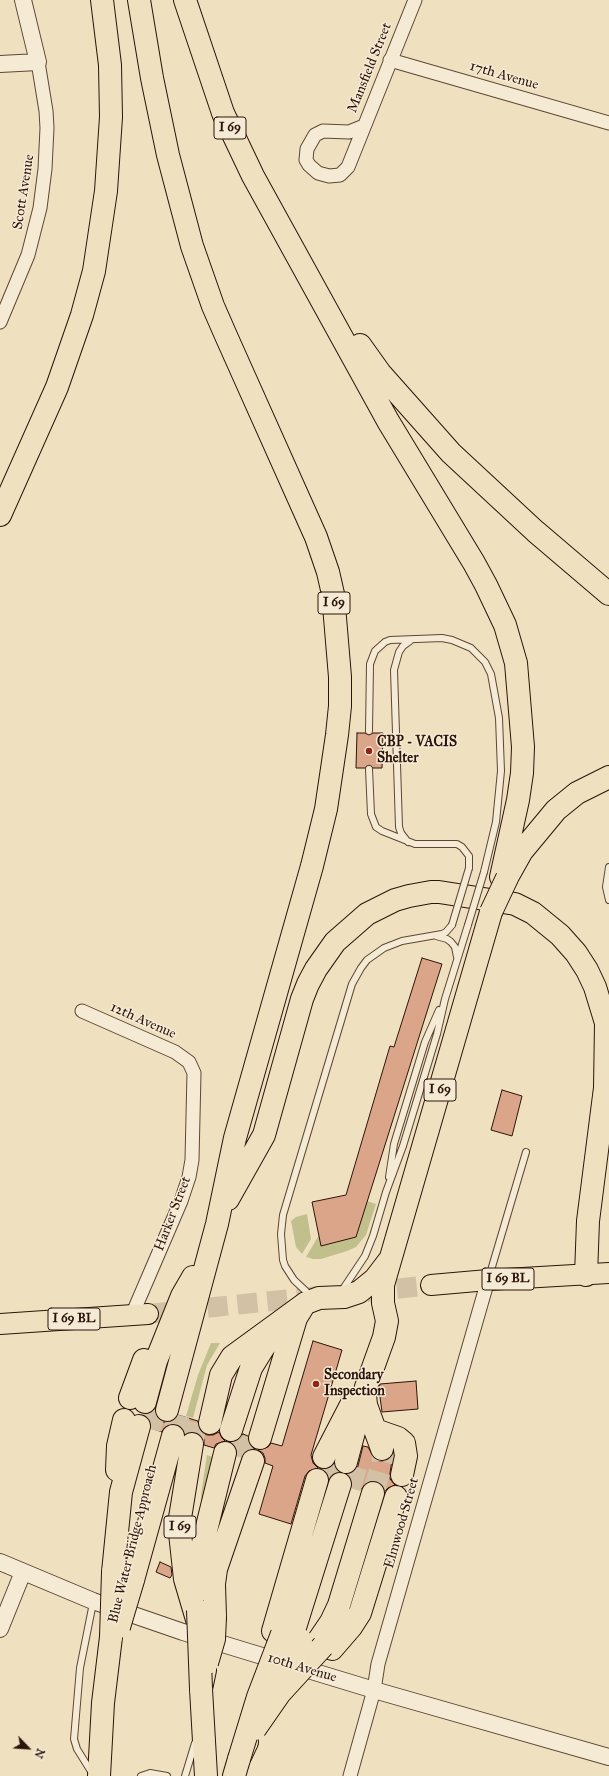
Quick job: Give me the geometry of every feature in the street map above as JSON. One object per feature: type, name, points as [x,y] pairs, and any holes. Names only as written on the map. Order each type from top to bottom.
[{"type":"highway","points":[[0,515],[64,369],[82,315],[94,272],[106,191],[111,133],[110,65],[102,0]]},
{"type":"highway","name":"I 69","points":[[139,0],[152,78],[168,155],[192,246],[213,306],[316,537],[328,572],[333,594],[339,663],[340,706],[326,809],[312,866],[235,1138],[217,1224],[169,1410]]},
{"type":"highway","name":"I 69","points":[[185,0],[215,91],[235,139],[271,210],[294,248],[388,421],[474,563],[502,618],[516,663],[523,746],[522,774],[514,826],[482,922],[382,1294],[386,1315],[386,1328],[382,1344],[374,1362],[371,1423],[340,1460]]},
{"type":"highway","points":[[294,248],[368,356],[422,421],[451,453],[497,497],[570,562],[609,594]]},
{"type":"highway","points":[[497,876],[522,851],[556,810],[577,794],[609,777]]},
{"type":"highway","points":[[217,1224],[224,1207],[264,1136],[302,999],[313,974],[324,956],[340,938],[367,914],[395,900],[418,894],[439,892],[514,904],[533,913],[560,935],[576,953],[587,970],[595,987],[606,1024],[607,1050],[605,1088],[588,1221],[586,1274]]},
{"type":"highway","points":[[169,1410],[140,1368],[158,1328],[182,1296],[209,1251]]},
{"type":"highway","name":"I 69","points":[[169,1410],[221,1375],[232,1357],[308,1306],[352,1295],[367,1286],[383,1270],[394,1251]]},
{"type":"highway","points":[[169,1410],[186,1293],[193,1277]]},
{"type":"highway","points":[[308,1306],[296,1318],[245,1434],[251,1368],[264,1347],[308,1306]]},
{"type":"highway","points":[[371,1423],[404,1443],[406,1456],[402,1475]]},
{"type":"highway","points":[[106,1669],[123,1576],[118,1520],[121,1492],[186,1440]]},
{"type":"highway","name":"I 69","points":[[186,1440],[216,1569],[214,1584],[201,1610]]},
{"type":"highway","name":"I 69","points":[[186,1440],[179,1524],[185,1579],[214,1639],[201,1694]]},
{"type":"highway","name":"I 69","points":[[186,1440],[201,1551],[201,1694]]},
{"type":"highway","name":"Blue Water Bridge Approach","points":[[99,1776],[106,1669],[123,1576],[186,1440]]},
{"type":"highway","points":[[240,1759],[268,1698],[304,1640],[351,1628],[360,1613],[356,1489]]},
{"type":"highway","points":[[240,1759],[268,1698],[325,1609],[356,1489]]},
{"type":"highway","points":[[268,1698],[296,1677],[304,1640],[356,1489]]},
{"type":"highway","points":[[201,1694],[206,1776]]},
{"type":"main road","name":"I 69 BL","points":[[430,1285],[609,1273]]},
{"type":"main road","name":"I 69 BL","points":[[0,1324],[140,1314]]},
{"type":"street","points":[[0,64],[38,62],[23,0]]},
{"type":"street","name":"Mansfield Street","points":[[364,126],[349,132],[329,130],[318,132],[312,139],[307,149],[306,160],[309,165],[318,173],[329,176],[340,175],[351,162],[390,60],[415,0]]},
{"type":"street","name":"17th Avenue","points":[[390,60],[609,123]]},
{"type":"street","name":"Scott Avenue","points":[[0,322],[28,255],[40,208],[45,169],[47,128],[46,110],[38,62]]},
{"type":"street","name":"12th Avenue","points":[[82,1011],[175,1052],[190,1062]]},
{"type":"street","name":"Harker Street","points":[[140,1314],[190,1177],[195,1080],[190,1062]]},
{"type":"street","name":"Elmwood Street","points":[[350,1776],[374,1690],[378,1664],[488,1280]]},
{"type":"street","name":"10th Avenue","points":[[0,1562],[93,1601],[183,1632],[374,1690],[609,1757]]},
{"type":"street","points":[[0,1629],[23,1572]]},
{"type":"lane","points":[[369,731],[369,670],[372,658],[380,645],[390,640],[442,638],[461,642],[479,655],[485,662],[491,674],[499,718],[501,771],[496,822],[497,876]]},
{"type":"lane","points":[[408,842],[401,833],[399,827],[394,670],[399,652],[403,646],[412,640]]},
{"type":"lane","points":[[369,769],[373,821],[376,827],[408,842],[422,845],[457,844],[462,847],[469,856],[469,868],[452,925],[446,932],[433,936],[402,941],[384,948],[368,960],[361,968],[352,984],[283,1215],[281,1234],[283,1260],[294,1280],[306,1293],[308,1306],[345,1287],[365,1256],[403,1146],[437,1034],[445,999],[457,961],[482,922]]},
{"type":"lane","points":[[609,867],[606,887],[609,900]]},
{"type":"lane","points":[[433,936],[441,937],[451,942],[457,952],[457,961]]},
{"type":"lane","points":[[386,1192],[394,1144],[422,1050],[445,999]]},
{"type":"lane","points":[[488,1280],[526,1152]]},
{"type":"lane","points":[[93,1601],[80,1668],[74,1739],[77,1749],[94,1776]]},
{"type":"lane","points":[[185,1776],[198,1733],[201,1694]]},
{"type":"lane","points":[[141,1776],[150,1773],[167,1776]]},
{"type":"shaded area","points":[[367,1201],[376,1204],[366,1235],[356,1247],[321,1259],[306,1257],[319,1235],[321,1246],[356,1236]]},
{"type":"shaded area","points":[[307,1214],[311,1239],[302,1254],[296,1247],[291,1221],[296,1217]]},
{"type":"shaded area","points":[[211,1343],[220,1343],[207,1365],[193,1418],[186,1416],[198,1375]]},
{"type":"shaded area","points":[[207,1455],[218,1459],[201,1509],[201,1495]]},
{"type":"building","name":"CBP - VACIS Shelter","points":[[357,733],[365,733],[369,735],[373,733],[383,733],[382,768],[373,768],[369,765],[365,768],[356,768]]},
{"type":"building","points":[[422,958],[442,964],[356,1237],[321,1246],[312,1202],[346,1195],[390,1046],[394,1047]]},
{"type":"building","points":[[502,1090],[522,1096],[512,1136],[491,1130]]},
{"type":"building","points":[[313,1341],[342,1350],[311,1455],[313,1463],[318,1468],[309,1471],[305,1476],[291,1524],[259,1514],[273,1466],[265,1463],[263,1453],[258,1450],[268,1447],[271,1443],[282,1446]]},
{"type":"building","points":[[416,1381],[418,1409],[382,1412],[379,1389],[380,1384]]},
{"type":"building","points":[[155,1409],[158,1419],[163,1422],[171,1422],[178,1415],[198,1421],[198,1427],[201,1432],[207,1435],[213,1435],[219,1432],[225,1441],[216,1444],[214,1448],[204,1445],[204,1439],[200,1434],[194,1432],[185,1434],[182,1428],[177,1424],[170,1424],[165,1427],[162,1432],[151,1428],[151,1422],[143,1414],[149,1414]]},
{"type":"building","points":[[243,1434],[248,1436],[248,1441],[255,1449],[245,1451],[242,1456],[237,1455],[237,1449],[230,1442],[239,1439]]},
{"type":"building","points":[[363,1446],[368,1447],[374,1458],[379,1461],[387,1461],[393,1454],[390,1479],[395,1485],[385,1491],[382,1485],[376,1481],[370,1481],[365,1484],[362,1489],[352,1486],[352,1481],[347,1474],[355,1471],[358,1466]]},
{"type":"building","points":[[160,1562],[171,1567],[172,1575],[170,1578],[156,1572]]},
{"type":"tunnel","points":[[367,1292],[431,1285]]},
{"type":"tunnel","points":[[148,1314],[320,1296]]},
{"type":"tunnel","points":[[150,1429],[156,1406]]},
{"type":"tunnel","points":[[173,1436],[179,1414]]},
{"type":"tunnel","points":[[192,1444],[197,1419]]},
{"type":"tunnel","points":[[239,1457],[245,1434]]},
{"type":"tunnel","points":[[373,1493],[383,1461],[382,1449]]},
{"type":"tunnel","points":[[328,1483],[334,1459]]},
{"type":"tunnel","points":[[350,1488],[357,1464]]},
{"type":"place","name":"CBP - VACIS Shelter","points":[[369,751]]},
{"type":"place","name":"Secondary Inspection","points":[[316,1384]]}]
